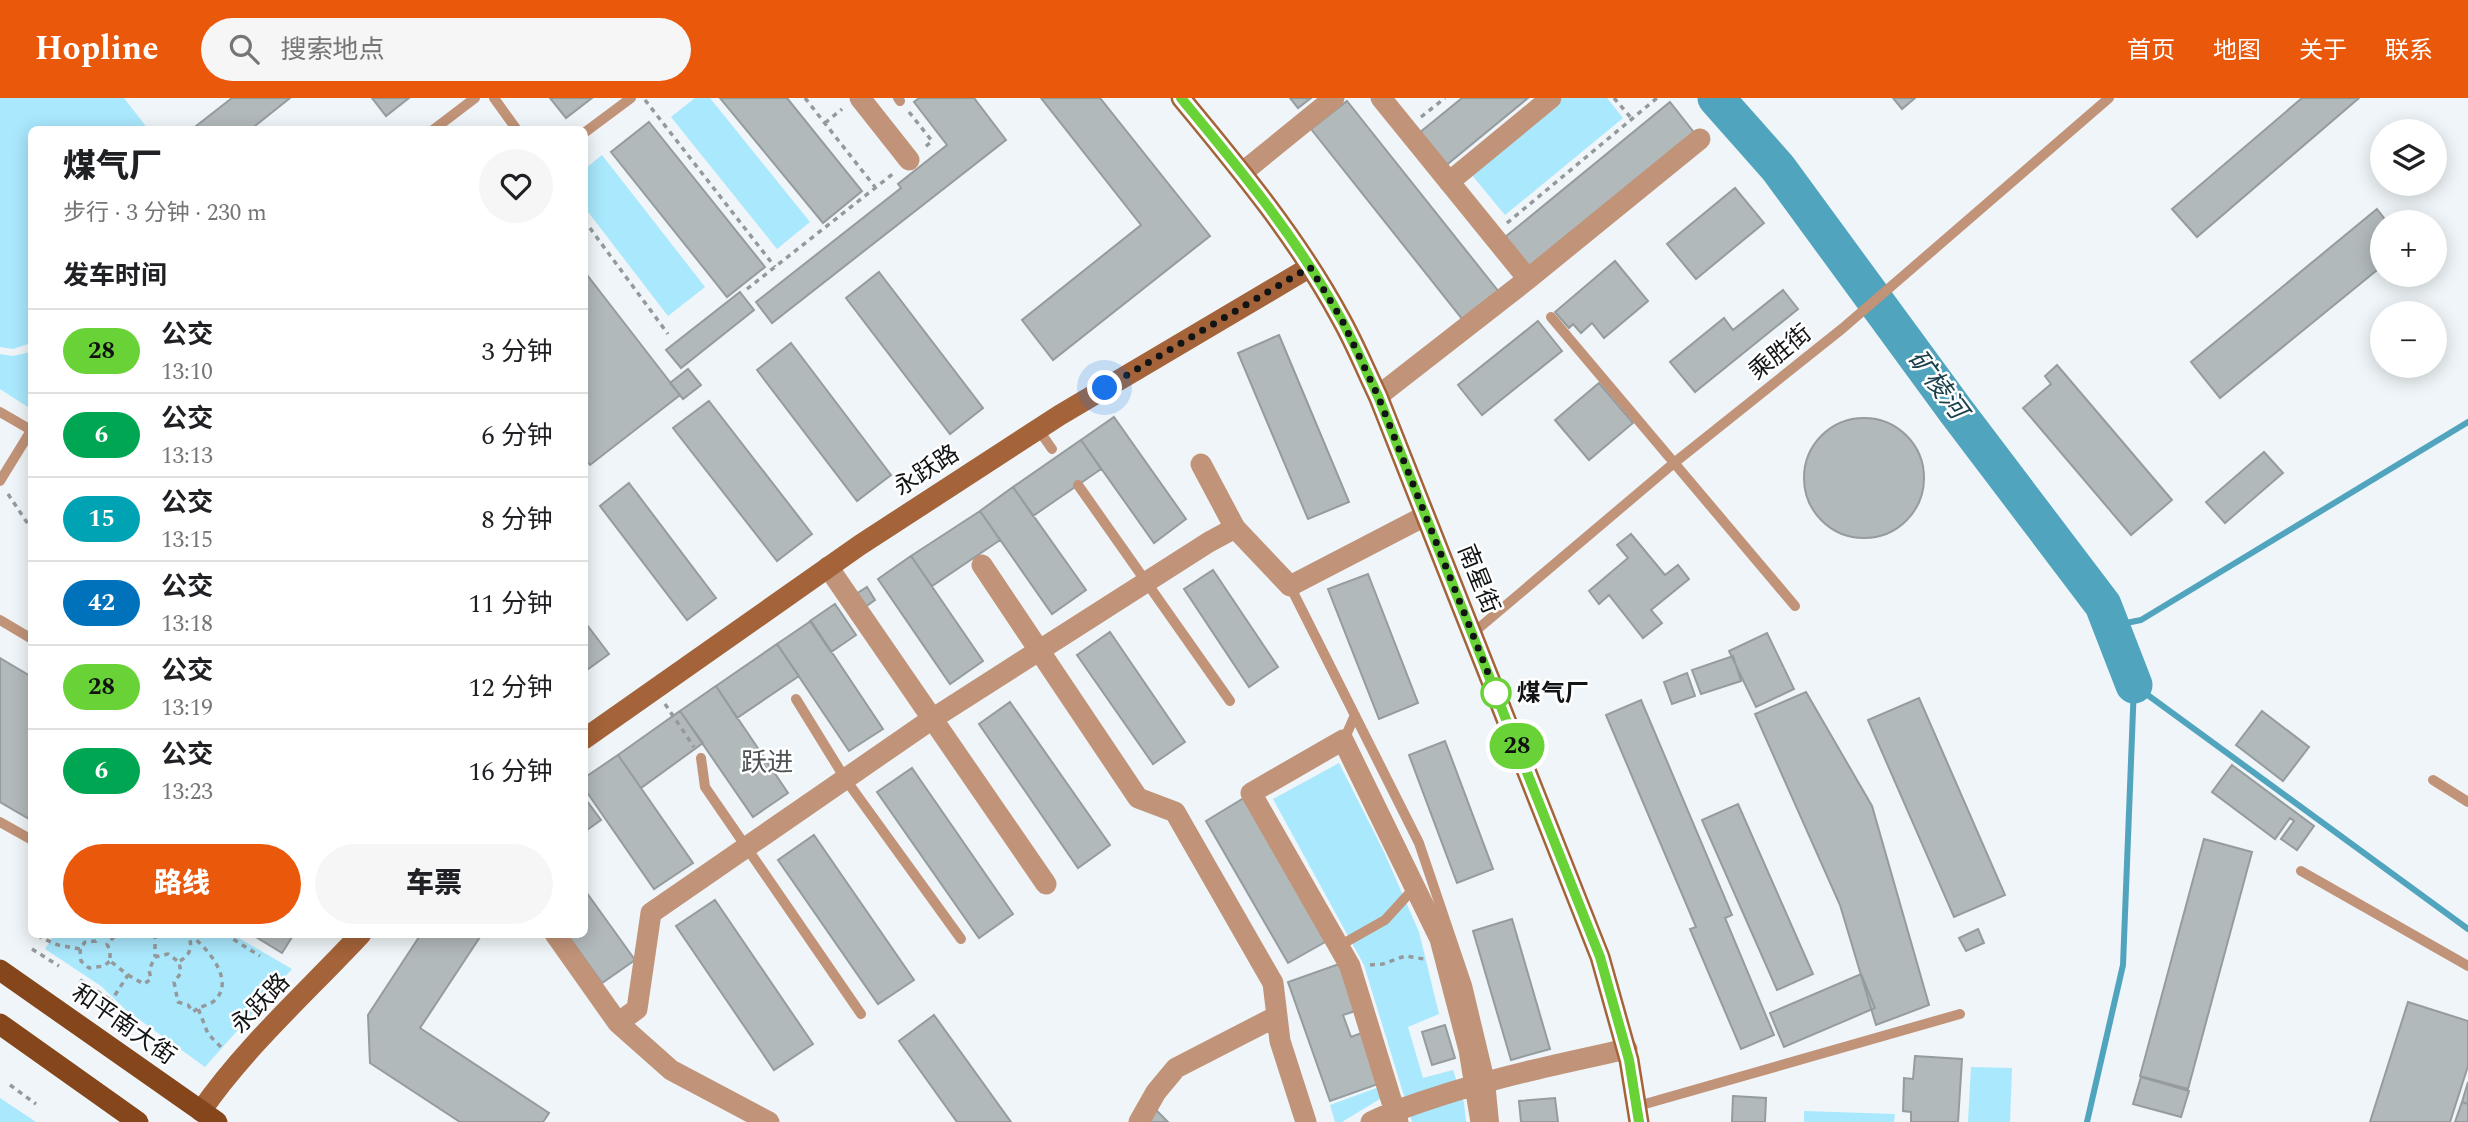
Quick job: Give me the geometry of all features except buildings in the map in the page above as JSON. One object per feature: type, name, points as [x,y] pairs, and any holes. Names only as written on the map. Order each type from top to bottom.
[{"type":"main road","name":"和平南大街","points":[[0,970],[209,1116]]},
{"type":"main road","points":[[0,1024],[138,1122]]},
{"type":"street","points":[[860,98],[909,160]]},
{"type":"street","name":"南星街","points":[[1181,98],[1243,172],[1310,267],[1342,320],[1378,396],[1600,957],[1627,1049],[1638,1114]]},
{"type":"street","points":[[1243,172],[1334,98]]},
{"type":"street","points":[[1381,98],[1528,279]]},
{"type":"street","points":[[1449,182],[1551,98]]},
{"type":"street","points":[[1378,396],[1528,279],[1700,139]]},
{"type":"street","name":"永跃路","points":[[588,736],[828,567],[1038,429],[1310,267]]},
{"type":"street","points":[[1201,464],[1235,528],[1290,586],[1426,516]]},
{"type":"street","points":[[618,1023],[636,1009],[651,913],[932,719],[1235,528]]},
{"type":"street","points":[[982,565],[1138,799],[1175,812],[1273,983],[1280,1041],[1306,1122]]},
{"type":"street","points":[[828,567],[1046,884]]},
{"type":"street","points":[[1397,1116],[1350,966],[1251,793],[1343,740],[1440,939],[1469,1050],[1482,1083],[1481,1122]]},
{"type":"street","name":"永跃路","points":[[209,1116],[219,1086],[357,938]]},
{"type":"street","points":[[558,938],[618,1023],[671,1070],[769,1122]]},
{"type":"street","points":[[1139,1122],[1156,1092],[1176,1068],[1277,1016]]},
{"type":"street","points":[[1371,1122],[1397,1116],[1482,1083],[1520,1072],[1627,1049]]},
{"type":"lane","points":[[438,126],[475,98]]},
{"type":"lane","points":[[494,98],[514,126]]},
{"type":"lane","points":[[588,130],[631,98]]},
{"type":"lane","name":"乘胜街","points":[[1473,634],[1674,463],[1919,264],[2109,98]]},
{"type":"lane","points":[[1551,317],[1795,606]]},
{"type":"lane","points":[[0,412],[28,428]]},
{"type":"lane","points":[[1038,429],[1052,449]]},
{"type":"lane","points":[[0,481],[28,435]]},
{"type":"lane","points":[[1078,485],[1230,701]]},
{"type":"lane","points":[[1290,586],[1419,842],[1467,985],[1482,1083],[1494,1122]]},
{"type":"lane","points":[[0,620],[28,637]]},
{"type":"lane","points":[[796,699],[846,780],[961,939]]},
{"type":"lane","points":[[1343,740],[1355,715]]},
{"type":"lane","points":[[702,758],[705,787],[862,1014]]},
{"type":"lane","points":[[2433,780],[2468,803]]},
{"type":"lane","points":[[0,821],[28,838]]},
{"type":"lane","points":[[2301,871],[2468,966]]},
{"type":"lane","points":[[1339,946],[1385,920],[1415,887]]},
{"type":"lane","points":[[1638,1114],[1960,1014]]},
{"type":"path","points":[[643,98],[775,267]]},
{"type":"path","points":[[805,98],[876,187]]},
{"type":"path","points":[[1406,130],[1445,98]]},
{"type":"path","points":[[1614,98],[1632,119]]},
{"type":"path","points":[[1492,236],[1657,98]]},
{"type":"path","points":[[825,123],[839,112]]},
{"type":"path","points":[[912,116],[932,141]]},
{"type":"path","points":[[747,289],[890,176]]},
{"type":"path","points":[[588,225],[668,334]]},
{"type":"path","points":[[6,492],[28,524]]},
{"type":"path","points":[[654,688],[702,758]]},
{"type":"path","points":[[42,938],[58,945],[80,949]]},
{"type":"path","points":[[107,944],[113,938]]},
{"type":"path","points":[[110,961],[144,984],[151,979],[149,970],[155,957],[155,938]]},
{"type":"path","points":[[179,962],[190,952],[192,943],[190,938]]},
{"type":"path","points":[[155,957],[168,954],[179,962],[181,973],[174,982],[178,1002],[188,1004],[193,1012],[214,1001],[220,991],[221,972],[210,953],[193,938]]},
{"type":"path","points":[[231,938],[260,956]]},
{"type":"path","points":[[107,944],[85,942],[80,949],[81,961],[89,968],[104,966],[110,961]]},
{"type":"path","points":[[107,944],[110,961]]},
{"type":"path","points":[[32,949],[59,966]]},
{"type":"path","points":[[1350,966],[1383,964],[1405,956],[1446,963]]},
{"type":"path","points":[[104,1012],[128,975]]},
{"type":"path","points":[[80,980],[112,1000]]},
{"type":"path","points":[[198,1008],[208,1034],[239,1063]]},
{"type":"path","points":[[10,1086],[36,1104]]},
{"type":"shaded area","points":[[0,98],[124,98],[146,126],[28,126],[28,344],[13,349],[0,347]]},
{"type":"shaded area","points":[[695,98],[710,98],[810,222],[777,249],[671,117]]},
{"type":"shaded area","points":[[1563,98],[1607,98],[1623,118],[1505,215],[1471,174]]},
{"type":"shaded area","points":[[602,155],[705,287],[668,316],[588,212],[588,167]]},
{"type":"shaded area","points":[[28,353],[28,407],[0,389],[0,354],[13,356]]},
{"type":"shaded area","points":[[1339,763],[1384,852],[1419,932],[1439,1014],[1408,1027],[1423,1078],[1453,1070],[1464,1103],[1466,1122],[1412,1122],[1364,965],[1273,799]]},
{"type":"shaded area","points":[[52,938],[239,938],[292,969],[205,1067],[126,1010],[101,986],[45,949]]},
{"type":"shaded area","points":[[1971,1067],[2012,1068],[2010,1122],[1968,1122]]},
{"type":"shaded area","points":[[1379,1087],[1383,1097],[1342,1122],[1335,1122],[1330,1105]]},
{"type":"shaded area","points":[[0,1098],[36,1122],[0,1122]]},
{"type":"shaded area","points":[[1804,1111],[1895,1114],[1894,1122],[1804,1122]]},
{"type":"waterway","name":"矿棱河","points":[[1716,98],[1778,168],[1956,411],[2103,605],[2134,685]]},
{"type":"waterway","points":[[2111,626],[2141,620],[2468,422]]},
{"type":"waterway","points":[[2134,685],[2468,929]]},
{"type":"waterway","points":[[2087,1122],[2123,965],[2134,685]]},
{"type":"bus line","name":"28","points":[[1181,98],[1243,172],[1310,267],[1342,320],[1378,396],[1600,957],[1629,1060],[1639,1122]]},
{"type":"place","name":"煤气厂","points":[[1496,693]]},
{"type":"district","name":"跃进","points":[[767,762]]},
{"type":"route","points":[[1105,388],[1310,267],[1342,320],[1378,396],[1496,693]]}]
